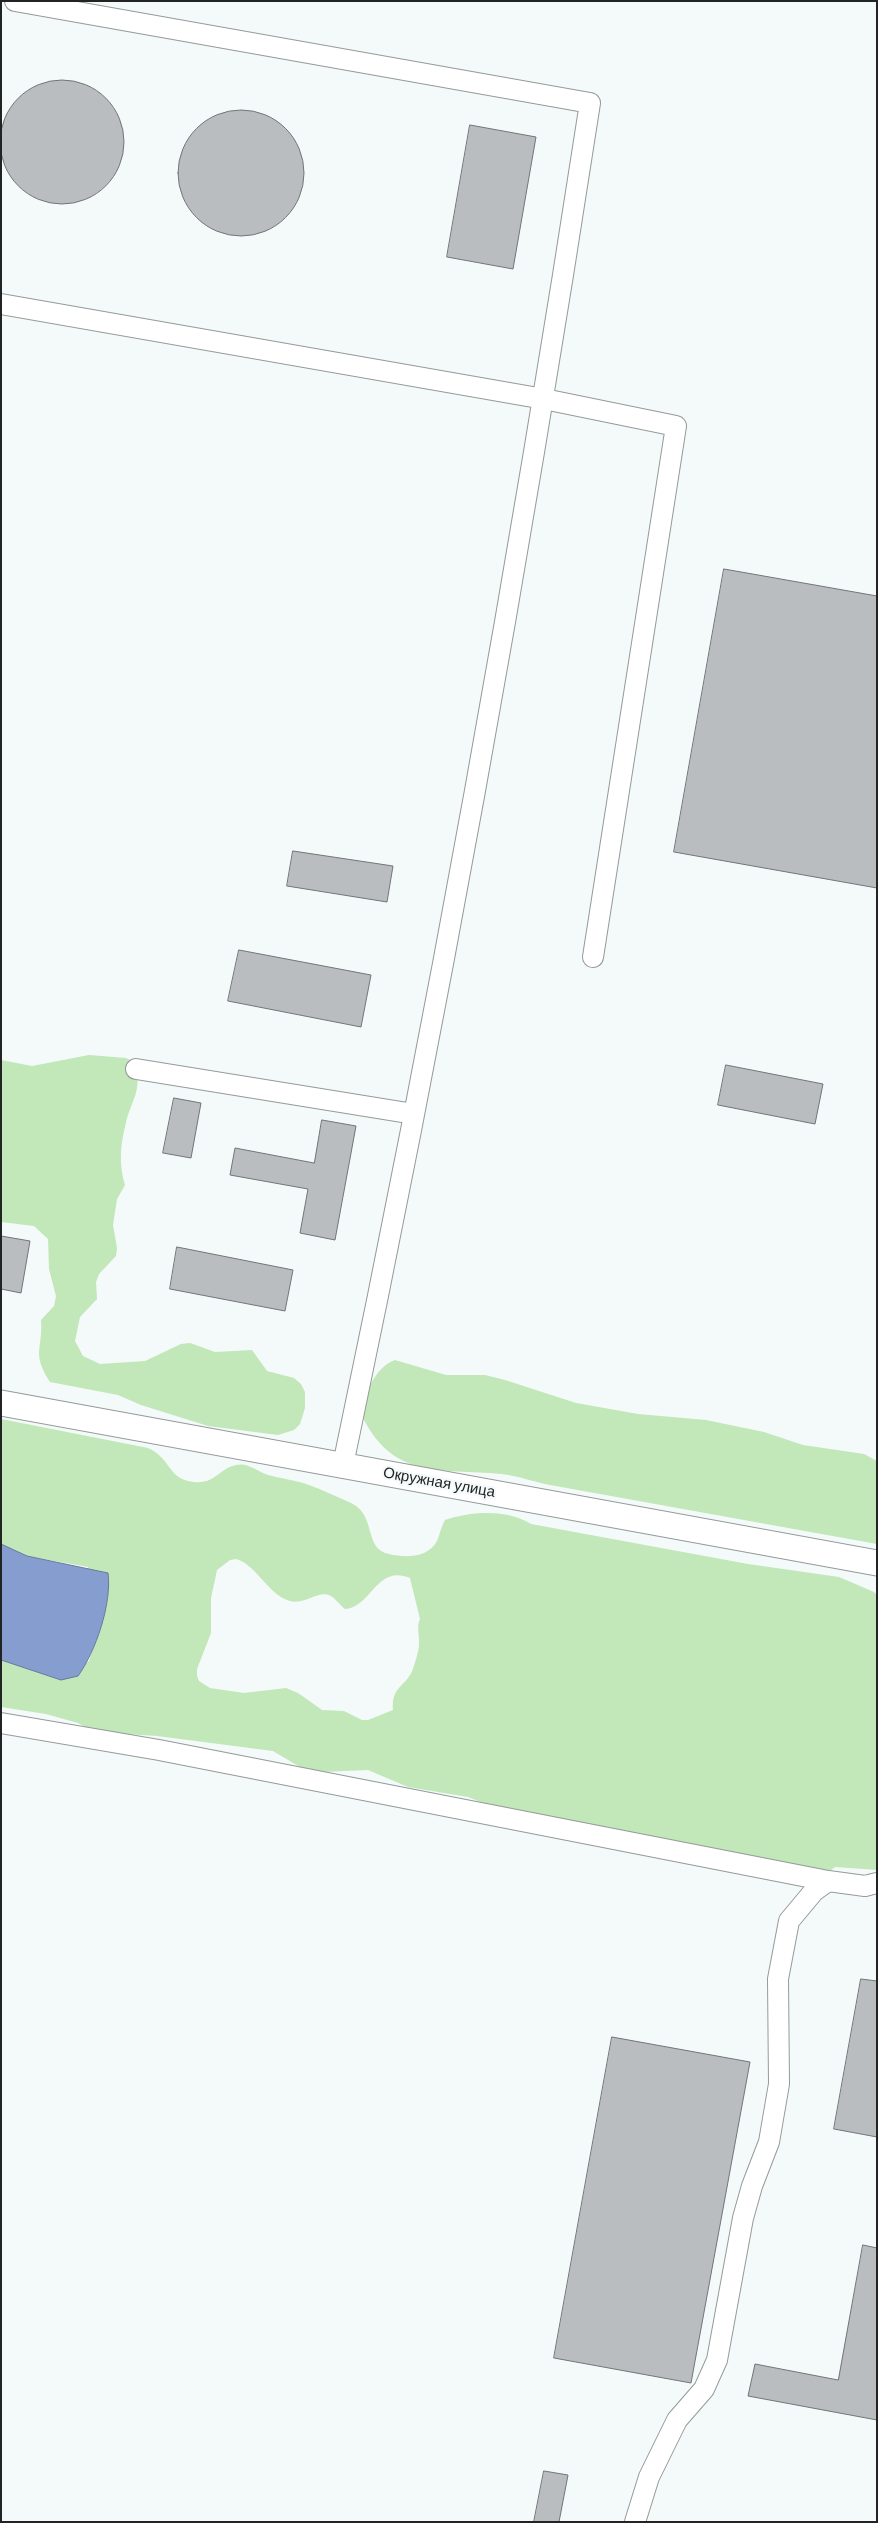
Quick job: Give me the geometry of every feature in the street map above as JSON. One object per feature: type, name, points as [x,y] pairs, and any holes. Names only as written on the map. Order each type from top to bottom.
[{"type":"main road","name":"Окружная улица","points":[[1,1403],[877,1563]]},
{"type":"lane","points":[[15,1],[590,103],[544,400],[452,916],[343,1466]]},
{"type":"lane","points":[[1,304],[544,400],[676,426],[592,957]]},
{"type":"lane","points":[[136,1069],[414,1114]]},
{"type":"lane","points":[[1,1723],[159,1750],[828,1882],[865,1886],[877,1883]]},
{"type":"lane","points":[[635,2522],[650,2477],[676,2420],[704,2389],[717,2360],[743,2218],[752,2186],[769,2142],[779,2084],[778,1979],[789,1921],[814,1891],[828,1882]]},
{"type":"green space","points":[[89,1055],[126,1058],[134,1062],[138,1081],[122,1141],[121,1163],[125,1185],[117,1199],[113,1225],[117,1248],[116,1256],[99,1274],[96,1282],[97,1299],[80,1317],[75,1341],[83,1356],[100,1364],[145,1361],[181,1344],[190,1343],[215,1352],[252,1350],[267,1371],[294,1378],[301,1384],[305,1392],[305,1408],[300,1424],[294,1430],[278,1435],[208,1426],[141,1405],[118,1395],[50,1382],[44,1372],[39,1357],[41,1320],[54,1306],[56,1296],[49,1269],[48,1239],[34,1226],[1,1222],[1,1060],[32,1066]]},
{"type":"green space","points":[[395,1360],[446,1375],[485,1375],[576,1403],[638,1414],[706,1420],[764,1432],[803,1445],[864,1454],[877,1461],[877,1544],[550,1485],[508,1475],[419,1467],[402,1460],[387,1450],[373,1434],[360,1412],[372,1382],[382,1368]]},
{"type":"green space","points":[[1,1419],[148,1448],[160,1456],[177,1475],[188,1481],[204,1482],[230,1467],[240,1464],[268,1475],[304,1483],[359,1508],[368,1523],[376,1546],[381,1551],[389,1554],[409,1556],[422,1554],[433,1547],[445,1520],[477,1513],[489,1513],[511,1516],[531,1524],[748,1564],[839,1577],[877,1595],[877,1870],[835,1867],[830,1871],[491,1806],[468,1797],[408,1787],[368,1770],[321,1772],[305,1770],[273,1751],[157,1736],[95,1732],[78,1723],[46,1714],[1,1707],[1,1660],[61,1680],[89,1661],[100,1626],[88,1567],[27,1556],[1,1544]],"holes":[[[236,1559],[243,1562],[273,1591],[287,1600],[293,1602],[300,1601],[326,1594],[333,1597],[345,1609],[354,1607],[361,1602],[381,1581],[389,1577],[399,1575],[410,1578],[420,1619],[418,1626],[419,1646],[413,1669],[394,1696],[393,1710],[368,1720],[362,1720],[344,1711],[322,1710],[298,1693],[286,1688],[244,1693],[210,1688],[199,1681],[197,1669],[211,1633],[211,1598],[217,1570],[230,1560]]]},
{"type":"water","points":[[1,1544],[27,1556],[108,1573],[108,1598],[101,1626],[91,1654],[78,1676],[61,1680],[1,1660]]},
{"type":"building","points":[[62,80],[86,85],[106,98],[119,118],[124,142],[119,166],[106,186],[86,199],[62,204],[38,199],[18,186],[5,166],[0,142],[5,118],[18,98],[38,85]]},
{"type":"building","points":[[241,110],[265,115],[286,128],[299,149],[304,173],[299,197],[286,218],[265,231],[241,236],[217,231],[196,218],[183,197],[178,173],[183,149],[196,128],[217,115]]},
{"type":"building","points":[[470,125],[536,137],[513,269],[447,257]]},
{"type":"building","points":[[724,569],[877,596],[877,888],[674,852]]},
{"type":"building","points":[[293,851],[393,866],[387,902],[287,886]]},
{"type":"building","points":[[239,950],[371,975],[361,1027],[228,1001]]},
{"type":"building","points":[[726,1065],[823,1084],[815,1124],[718,1105]]},
{"type":"building","points":[[174,1098],[201,1103],[191,1158],[163,1153]]},
{"type":"building","points":[[322,1120],[356,1126],[335,1240],[300,1233],[308,1189],[230,1175],[235,1148],[314,1163]]},
{"type":"building","points":[[1,1236],[30,1241],[21,1293],[1,1289]]},
{"type":"building","points":[[177,1247],[293,1270],[285,1311],[170,1289]]},
{"type":"building","points":[[861,1979],[877,1981],[877,2137],[834,2129]]},
{"type":"building","points":[[612,2037],[750,2062],[691,2383],[554,2358]]},
{"type":"building","points":[[863,2245],[877,2248],[877,2420],[748,2396],[755,2364],[838,2380]]},
{"type":"building","points":[[544,2471],[568,2475],[559,2522],[534,2522]]}]
